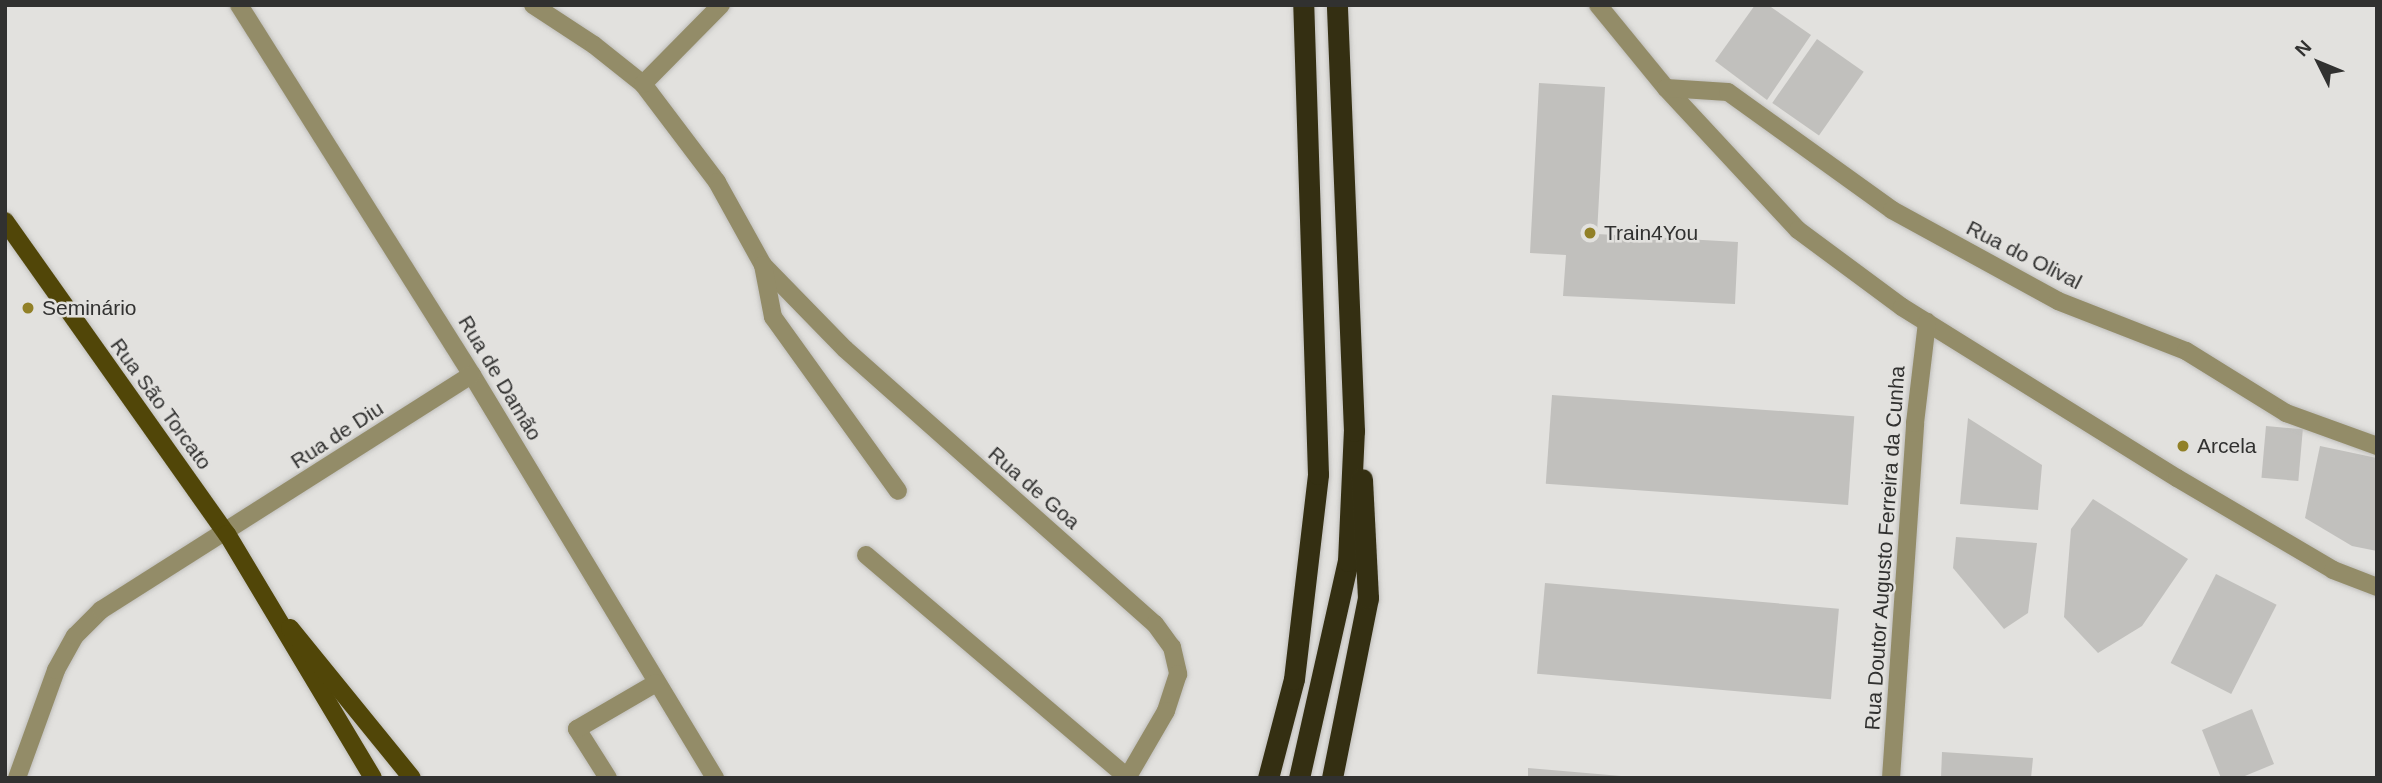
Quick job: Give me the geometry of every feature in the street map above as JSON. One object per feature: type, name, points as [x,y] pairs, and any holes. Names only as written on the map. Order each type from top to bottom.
[{"type":"highway","points":[[1268,778],[1294,680],[1318,474],[1303,5]]},
{"type":"highway","points":[[1299,778],[1348,561],[1354,430],[1337,5]]},
{"type":"highway","points":[[1332,778],[1368,598],[1367,521],[1354,430]]},
{"type":"main road","name":"Rua São Torcato","points":[[5,221],[227,534],[373,778]]},
{"type":"main road","name":"Rua São Torcato","points":[[278,616],[304,641],[412,778]]},
{"type":"street","name":"Rua de Damão","points":[[239,5],[472,375],[715,778]]},
{"type":"street","name":"Rua de Goa","points":[[533,5],[594,44],[643,84],[717,182],[763,265],[895,395],[1155,624],[1171,647],[1178,674],[1166,711],[1127,778]]},
{"type":"street","points":[[643,84],[721,5]]},
{"type":"street","points":[[1598,5],[1666,88],[1798,230],[1927,322],[2333,570],[2377,587]]},
{"type":"street","name":"Rua do Olival","points":[[1666,88],[1728,92],[1916,223],[2058,301],[2186,351],[2286,413],[2377,446]]},
{"type":"street","name":"Rua de Goa","points":[[763,265],[773,317],[898,491]]},
{"type":"street","name":"Rua Doutor Augusto Ferreira da Cunha","points":[[1891,778],[1927,322]]},
{"type":"street","name":"Rua de Diu","points":[[17,778],[56,670],[75,636],[101,610],[227,534],[472,375]]},
{"type":"street","points":[[866,555],[1127,778]]},
{"type":"street","points":[[608,778],[577,729],[656,683]]},
{"type":"building","points":[[1755,5],[1768,5],[1811,35],[1767,100],[1715,61]]},
{"type":"building","points":[[1817,39],[1864,72],[1819,136],[1772,103]]},
{"type":"building","points":[[1539,83],[1605,87],[1597,234],[1738,242],[1735,304],[1563,296],[1566,255],[1530,253]]},
{"type":"building","points":[[1552,395],[1854,416],[1848,505],[1546,484]]},
{"type":"building","points":[[1968,418],[2042,465],[2038,510],[1960,504]]},
{"type":"building","points":[[2266,426],[2303,429],[2298,481],[2261,478]]},
{"type":"building","points":[[2320,446],[2377,458],[2377,551],[2352,546],[2305,518]]},
{"type":"building","points":[[2093,499],[2188,559],[2142,626],[2098,653],[2064,617],[2071,529]]},
{"type":"building","points":[[1956,537],[2037,543],[2028,613],[2004,629],[1953,568]]},
{"type":"building","points":[[2216,574],[2277,605],[2231,694],[2171,663]]},
{"type":"building","points":[[1545,583],[1839,609],[1831,699],[1537,674]]},
{"type":"building","points":[[2252,709],[2274,764],[2240,778],[2221,778],[2202,730]]},
{"type":"building","points":[[1942,752],[2033,758],[2031,778],[1941,778]]},
{"type":"building","points":[[1528,768],[1621,776],[1621,778],[1528,778]]},
{"type":"place","name":"Train4You","points":[[1590,233]]},
{"type":"place","name":"Seminário","points":[[28,308]]},
{"type":"place","name":"Arcela","points":[[2183,446]]}]
